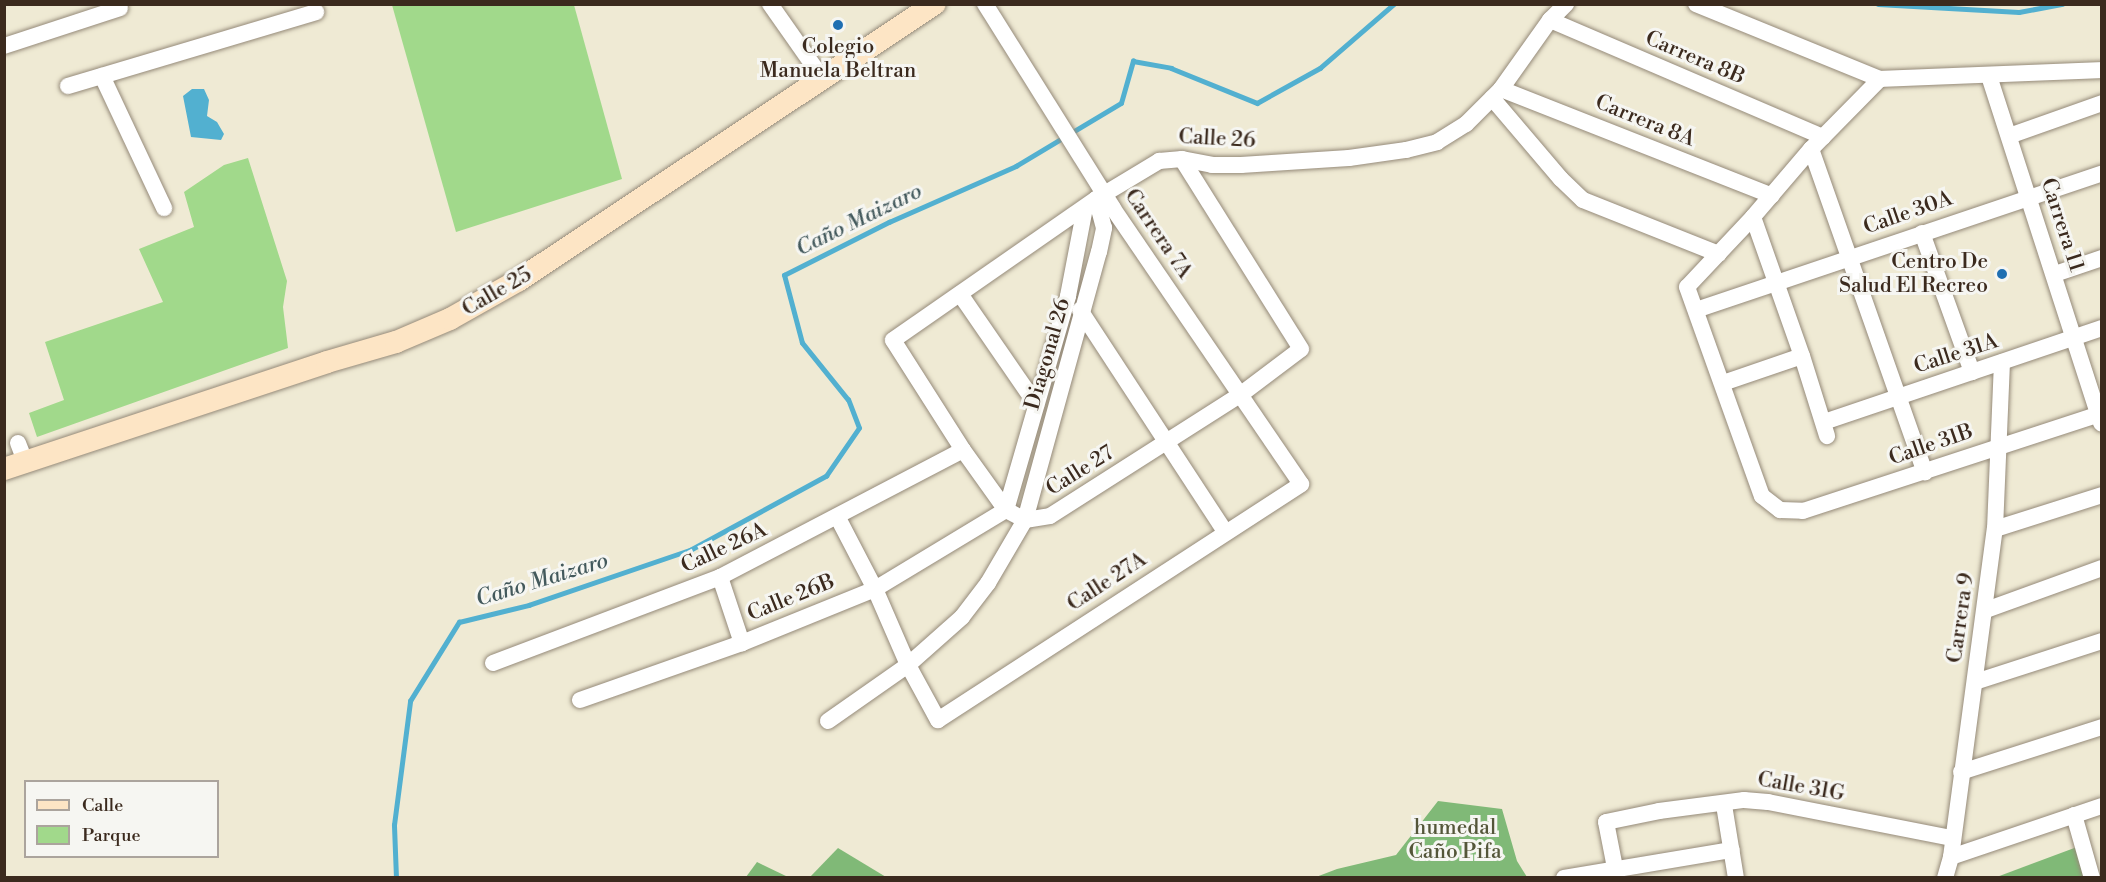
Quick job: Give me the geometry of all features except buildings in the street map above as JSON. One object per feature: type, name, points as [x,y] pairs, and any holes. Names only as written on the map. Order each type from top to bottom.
[{"type":"street","points":[[770,4],[822,78]]},
{"type":"street","name":"Calle 25","points":[[16,458],[396,342],[450,319],[519,280],[935,4]]},
{"type":"street","name":"Carrera 7A","points":[[985,4],[1079,154],[1095,200],[1240,395],[1300,484]]},
{"type":"street","name":"Calle 26","points":[[963,450],[893,340],[1095,200],[1158,160],[1182,159],[1212,165],[1241,165],[1349,158],[1406,150],[1437,142],[1455,132],[1497,93],[1550,20],[1566,4]]},
{"type":"street","points":[[1696,4],[1880,79],[2102,70]]},
{"type":"street","points":[[4,46],[120,8]]},
{"type":"street","points":[[68,86],[316,12]]},
{"type":"street","name":"Carrera 8B","points":[[1550,20],[1823,137]]},
{"type":"street","points":[[102,76],[164,208]]},
{"type":"street","name":"Carrera 11","points":[[1989,76],[2100,417]]},
{"type":"street","points":[[1753,217],[1802,356],[1723,383],[1687,287],[1772,196],[1811,149],[1880,79]]},
{"type":"street","points":[[1497,93],[1561,179],[1582,200],[1719,254]]},
{"type":"street","name":"Carrera 8A","points":[[1497,93],[1772,196]]},
{"type":"street","points":[[2009,136],[2102,103]]},
{"type":"street","points":[[1811,149],[1925,472]]},
{"type":"street","name":"Calle 27","points":[[1025,520],[1050,516],[1240,395],[1301,349],[1182,159]]},
{"type":"street","name":"Calle 30A","points":[[1696,310],[2102,173]]},
{"type":"street","name":"Diagonal 26","points":[[1006,510],[1095,200]]},
{"type":"street","name":"Diagonal 26","points":[[1025,520],[1083,315],[1104,228],[1095,200]]},
{"type":"street","points":[[1922,233],[1972,372]]},
{"type":"street","points":[[2055,274],[2102,258]]},
{"type":"street","points":[[960,294],[1036,404]]},
{"type":"street","points":[[1068,296],[1083,315],[1225,532]]},
{"type":"street","name":"Calle 31A","points":[[1802,356],[1825,429],[1898,396],[2102,328]]},
{"type":"street","name":"Carrera 9","points":[[1945,878],[1951,857],[1961,772],[1986,610],[2001,445],[2002,362]]},
{"type":"street","name":"Calle 31B","points":[[1723,383],[1759,491],[1774,508],[1785,512],[1803,511],[2001,445],[2100,417]]},
{"type":"street","points":[[828,721],[908,665],[972,606],[1025,520],[1006,510],[963,450]]},
{"type":"street","name":"Calle 26A","points":[[493,663],[720,577],[838,518],[963,450]]},
{"type":"street","name":"Calle 27A","points":[[908,665],[938,720],[1300,484]]},
{"type":"street","points":[[1995,528],[2102,495]]},
{"type":"street","name":"Calle 26B","points":[[580,700],[742,643],[875,589],[1006,510]]},
{"type":"street","points":[[838,518],[875,589],[908,665]]},
{"type":"street","points":[[1986,610],[2102,568]]},
{"type":"street","points":[[720,577],[742,643]]},
{"type":"street","points":[[1975,682],[2102,641]]},
{"type":"street","points":[[1961,772],[2102,727]]},
{"type":"street","name":"Calle 31G","points":[[1616,872],[1606,822],[1659,811],[1724,805],[1744,800],[1768,802],[1953,838]]},
{"type":"street","points":[[1724,805],[1736,878]]},
{"type":"street","points":[[1951,857],[2102,806]]},
{"type":"street","points":[[2074,815],[2092,878]]},
{"type":"street","points":[[1564,878],[1616,872],[1732,850]]},
{"type":"green space","points":[[392,5],[574,5],[622,179],[456,232]]},
{"type":"green space","points":[[248,158],[287,281],[283,307],[288,348],[37,437],[29,413],[64,400],[45,342],[163,302],[139,249],[194,227],[184,192],[224,165]]},
{"type":"green space","name":"humedal Caño Pifa","points":[[1438,801],[1502,809],[1517,861],[1527,877],[1316,877],[1337,869],[1396,855]]},
{"type":"green space","points":[[2077,847],[2088,878],[1994,878]]},
{"type":"green space","points":[[838,848],[886,877],[810,877]]},
{"type":"green space","points":[[757,862],[788,877],[746,877]]},
{"type":"water","points":[[192,89],[204,89],[209,100],[207,116],[217,122],[224,134],[221,140],[191,137],[183,96]]},
{"type":"waterway","name":"Caño Maizaro","points":[[1071,133],[1121,103],[1133,61],[1171,68],[1257,103],[1320,68],[1394,4]]},
{"type":"waterway","name":"Caño Maizaro","points":[[1878,4],[2019,12],[2062,4]]},
{"type":"waterway","name":"Caño Maizaro","points":[[396,878],[394,825],[410,701],[459,622],[529,605],[690,550],[826,476],[859,428],[848,400],[802,343],[784,275],[889,222],[1016,166],[1064,137]]},
{"type":"place","name":"Colegio Manuela Beltran","points":[[838,25]]},
{"type":"place","name":"Centro De Salud El Recreo","points":[[2002,274]]}]
